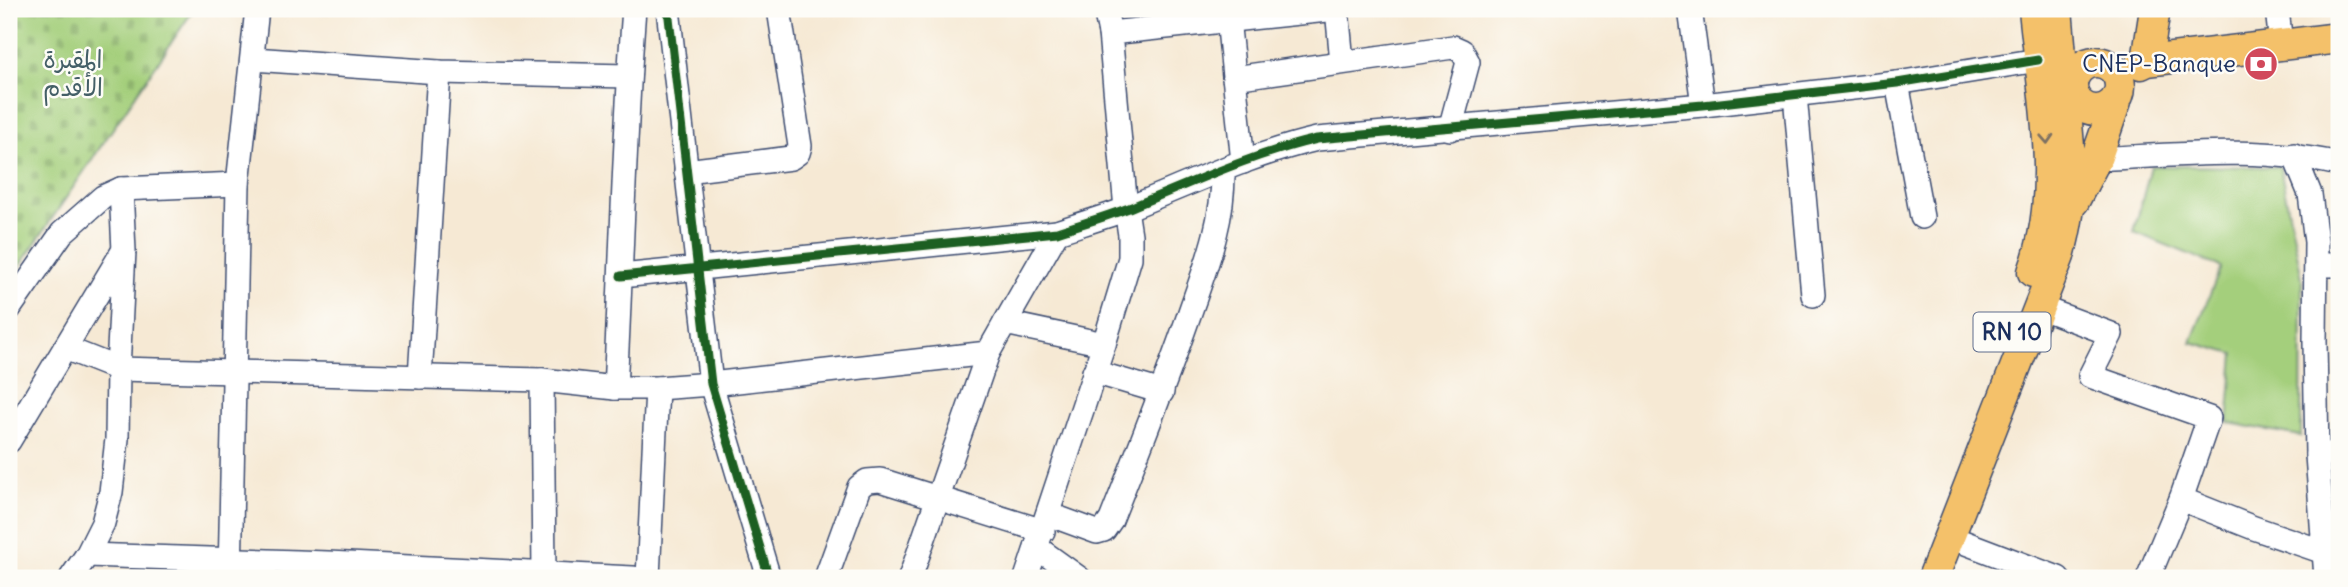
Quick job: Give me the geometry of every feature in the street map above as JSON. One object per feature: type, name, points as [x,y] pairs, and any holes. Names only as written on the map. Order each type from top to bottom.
[{"type":"main road","name":"RN 10","points":[[2034,9],[2058,64]]},
{"type":"main road","name":"RN 10","points":[[1912,578],[1934,532],[2037,262],[2049,202],[2045,117],[2058,64],[2057,9]]},
{"type":"main road","points":[[2058,64],[2071,97],[2085,108],[2102,110],[2144,63],[2153,11]]},
{"type":"main road","points":[[2058,64],[2144,63],[2339,38]]},
{"type":"main road","points":[[2058,64],[2109,65],[2116,72],[2118,95],[2096,159],[2070,208]]},
{"type":"main road","name":"RN 10","points":[[1933,578],[2059,256],[2070,208],[2071,97]]},
{"type":"street","points":[[230,570],[238,184],[257,9]]},
{"type":"street","points":[[615,388],[634,9]]},
{"type":"street","points":[[668,9],[711,384],[769,578]]},
{"type":"street","points":[[686,171],[791,158],[798,153],[800,146],[779,9]]},
{"type":"street","points":[[1026,578],[1130,258],[1130,234],[1110,33],[1105,9]]},
{"type":"street","points":[[1110,33],[1227,14],[1337,9],[1342,62]]},
{"type":"street","points":[[1690,9],[1703,106]]},
{"type":"street","points":[[2277,9],[2281,45]]},
{"type":"street","points":[[826,578],[859,486],[867,481],[880,480],[1042,531],[1104,530],[1111,520],[1162,392],[1220,219],[1223,195],[1233,166],[1234,78],[1227,14]]},
{"type":"street","points":[[1234,78],[1453,47],[1462,51],[1468,62],[1450,129]]},
{"type":"street","points":[[253,59],[439,72],[629,75]]},
{"type":"street","points":[[621,276],[1057,232],[1126,209],[1288,146],[1317,139],[1703,106],[2058,64]]},
{"type":"street","points":[[420,377],[439,72]]},
{"type":"street","points":[[1897,83],[1922,217]]},
{"type":"street","points":[[1795,95],[1813,295]]},
{"type":"street","points":[[2096,159],[2242,152],[2294,155],[2339,164]]},
{"type":"street","points":[[2294,155],[2310,194],[2328,265],[2315,344],[2328,454],[2324,552],[2326,578]]},
{"type":"street","points":[[9,309],[62,233],[103,197],[121,189],[238,184]]},
{"type":"street","points":[[71,578],[87,555],[103,523],[111,492],[117,439],[117,369],[124,251],[121,189]]},
{"type":"street","points":[[910,578],[988,353],[1057,232]]},
{"type":"street","points":[[9,441],[124,251]]},
{"type":"street","points":[[2039,307],[2110,334],[2090,376],[2209,418],[2181,499],[2148,578]]},
{"type":"street","points":[[1005,323],[1104,344]]},
{"type":"street","points":[[65,348],[117,369],[542,380],[615,388],[711,384],[988,353]]},
{"type":"street","points":[[1094,372],[1162,392]]},
{"type":"street","points":[[542,380],[544,573]]},
{"type":"street","points":[[648,578],[657,388]]},
{"type":"street","points":[[2181,499],[2324,552]]},
{"type":"street","points":[[1042,531],[1079,578]]},
{"type":"street","points":[[1950,537],[2058,578]]},
{"type":"street","points":[[87,555],[230,570],[328,563],[423,573],[544,573],[634,578]]},
{"type":"green space","name":"المقبرة الأقدم","points":[[9,9],[194,9],[9,282]]},
{"type":"green space","points":[[2151,166],[2280,167],[2302,278],[2301,436],[2228,423],[2234,354],[2191,342],[2221,267],[2134,232]]},
{"type":"cycle path","points":[[668,9],[711,384],[769,578]]},
{"type":"cycle path","points":[[621,276],[1057,232],[1129,208],[1245,161],[1317,139],[1703,105],[1897,83],[2038,60]]},
{"type":"place","name":"CNEP-Banque","points":[[2261,64]]}]
